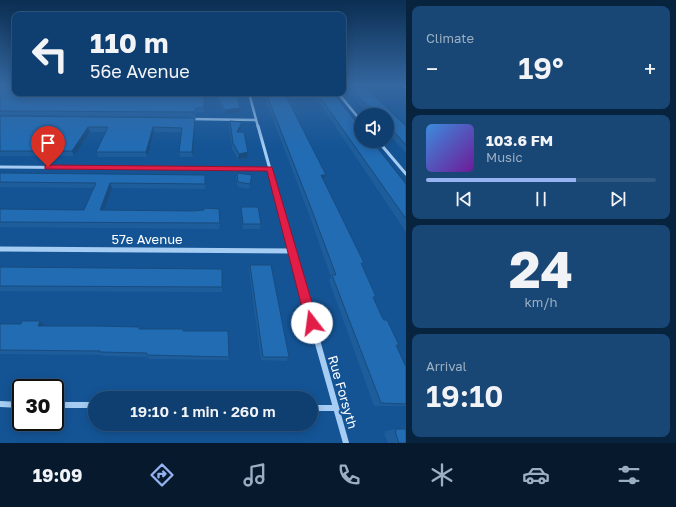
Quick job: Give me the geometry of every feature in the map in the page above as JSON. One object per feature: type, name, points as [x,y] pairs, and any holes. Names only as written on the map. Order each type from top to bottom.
[{"type":"street","name":"Rue Forsyth","points":[[252,106],[346,443]]},
{"type":"street","points":[[184,119],[256,120]]},
{"type":"street","points":[[384,148],[406,174]]},
{"type":"street","points":[[0,167],[270,168]]},
{"type":"street","name":"57e Avenue","points":[[0,249],[293,252]]},
{"type":"street","points":[[0,404],[12,405]]},
{"type":"street","points":[[64,405],[88,406]]},
{"type":"street","points":[[318,408],[336,408]]},
{"type":"building","points":[[0,106],[204,106],[204,107],[196,108],[195,112],[0,111]]},
{"type":"building","points":[[222,106],[239,106],[240,108],[225,110]]},
{"type":"building","points":[[271,106],[291,106],[326,175],[321,175],[364,263],[361,263],[376,297],[373,297],[382,317],[384,320],[387,320],[399,345],[396,345],[406,367],[406,404],[381,403],[332,275],[336,275]]},
{"type":"building","points":[[326,106],[343,106],[354,119],[354,145]]},
{"type":"building","points":[[368,106],[385,106],[387,108],[371,108]]},
{"type":"building","points":[[394,115],[406,126],[406,145],[394,132]]},
{"type":"building","points":[[0,116],[195,118],[192,152],[179,152],[182,128],[153,127],[146,152],[96,152],[108,127],[88,127],[72,151],[0,151]]},
{"type":"building","points":[[230,121],[242,122],[237,132],[244,132],[248,152],[239,154],[233,143]]},
{"type":"building","points":[[356,148],[378,148],[406,184],[406,219]]},
{"type":"building","points":[[0,173],[205,175],[205,184],[110,183],[100,210],[193,211],[204,210],[204,208],[219,209],[220,223],[0,222],[0,209],[84,210],[96,183],[0,182]]},
{"type":"building","points":[[237,173],[252,175],[250,184],[238,182]]},
{"type":"building","points":[[241,207],[258,207],[261,224],[243,224]]},
{"type":"building","points":[[250,265],[271,265],[289,357],[263,357]]},
{"type":"building","points":[[0,267],[222,269],[222,287],[0,286]]},
{"type":"building","points":[[22,321],[40,321],[38,326],[139,327],[139,329],[183,329],[183,331],[228,331],[229,357],[147,355],[147,353],[100,351],[0,350],[0,324],[21,324]]},
{"type":"building","points":[[396,429],[406,429],[406,443],[399,443],[395,431]]},
{"type":"route","points":[[48,167],[270,168],[312,323]]}]
